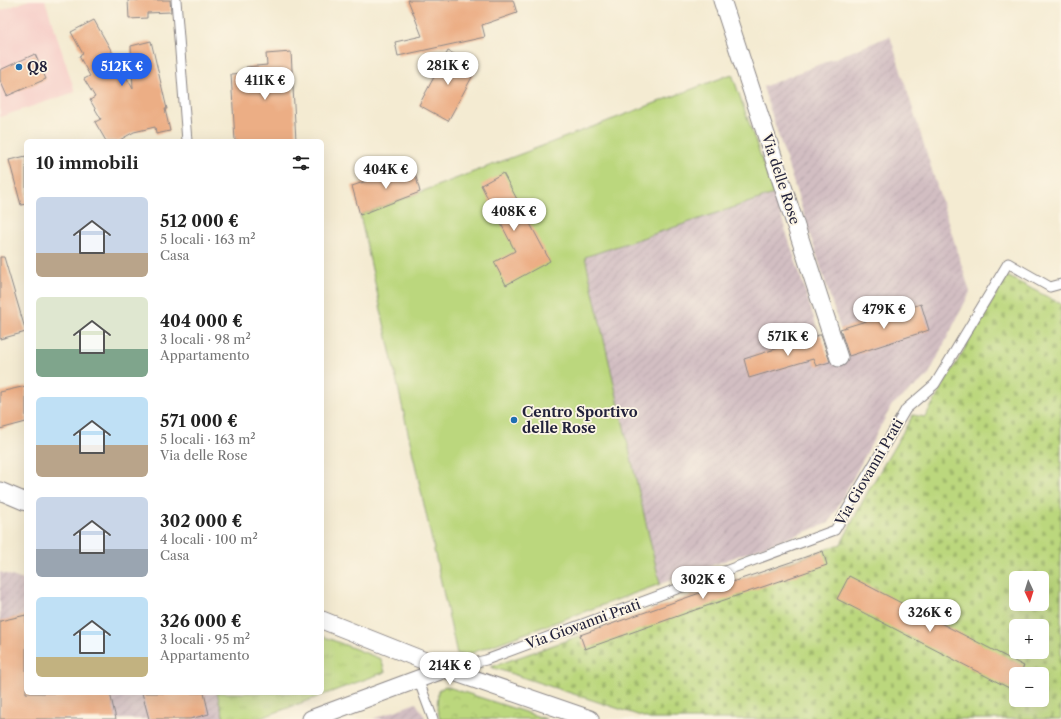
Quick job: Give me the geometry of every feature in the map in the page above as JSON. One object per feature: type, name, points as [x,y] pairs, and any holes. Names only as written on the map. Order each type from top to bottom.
[{"type":"street","name":"Via delle Rose","points":[[722,0],[839,358]]},
{"type":"street","points":[[0,492],[24,501]]},
{"type":"street","points":[[324,621],[445,669],[590,719]]},
{"type":"street","name":"Via Giovanni Prati","points":[[311,719],[445,669]]},
{"type":"lane","points":[[176,0],[187,139]]},
{"type":"lane","name":"Via Giovanni Prati","points":[[445,669],[486,660],[835,530],[906,409],[935,384],[1008,263],[1050,288],[1061,284]]},
{"type":"lane","points":[[418,679],[433,719]]},
{"type":"shaded area","points":[[29,0],[45,0],[75,92],[0,117],[0,11]]},
{"type":"shaded area","points":[[890,36],[970,292],[928,376],[892,405],[829,523],[660,584],[585,256],[774,194],[828,362],[849,356],[763,87]]},
{"type":"shaded area","points":[[0,572],[24,580],[24,695],[218,695],[224,719],[0,719]]},
{"type":"shaded area","points":[[416,703],[426,719],[373,719]]},
{"type":"green space","name":"Centro Sportivo delle Rose","points":[[732,74],[774,194],[585,257],[660,584],[466,655],[457,654],[360,215]]},
{"type":"green space","points":[[1007,276],[1061,304],[1061,719],[650,719],[491,667],[841,544],[867,493],[913,415],[925,417]]},
{"type":"green space","points":[[324,637],[381,659],[385,672],[324,695]]},
{"type":"green space","points":[[445,686],[546,719],[440,719],[437,709],[438,691]]},
{"type":"green space","points":[[218,695],[323,695],[258,719],[224,719]]},
{"type":"building","points":[[128,0],[170,0],[171,12],[147,13],[147,18],[129,19]]},
{"type":"building","points":[[408,0],[513,0],[517,13],[482,25],[485,37],[398,56],[395,42],[422,36]]},
{"type":"building","points":[[94,20],[133,89],[131,46],[151,41],[167,109],[165,109],[170,131],[156,134],[155,127],[134,132],[122,139],[105,139],[95,122],[101,119],[90,100],[95,97],[84,79],[90,76],[79,56],[83,54],[71,32]]},
{"type":"building","points":[[448,51],[478,66],[448,121],[419,105]]},
{"type":"building","points":[[291,52],[296,139],[235,139],[231,74],[246,73],[246,67],[267,65],[266,54]]},
{"type":"building","points":[[35,54],[46,79],[7,96],[0,80],[0,70]]},
{"type":"building","points":[[24,156],[24,204],[21,205],[9,160]]},
{"type":"building","points":[[413,165],[420,192],[360,215],[352,186]]},
{"type":"building","points":[[503,173],[550,261],[506,285],[494,262],[515,251],[481,185]]},
{"type":"building","points":[[0,257],[4,257],[24,325],[24,333],[0,339]]},
{"type":"building","points":[[921,304],[929,330],[849,356],[840,329]]},
{"type":"building","points":[[821,335],[830,362],[816,366],[813,359],[749,378],[744,359]]},
{"type":"building","points":[[24,386],[24,423],[0,429],[0,392]]},
{"type":"building","points":[[823,551],[827,565],[585,649],[580,635]]},
{"type":"building","points":[[849,576],[1024,666],[1009,667],[1009,688],[837,599]]},
{"type":"building","points":[[24,615],[24,695],[110,695],[116,719],[0,719],[0,621]]},
{"type":"building","points":[[143,695],[204,695],[209,714],[190,719],[149,719]]},
{"type":"place","name":"Q8","points":[[19,67]]},
{"type":"place","name":"Centro Sportivo delle Rose","points":[[514,420]]}]
